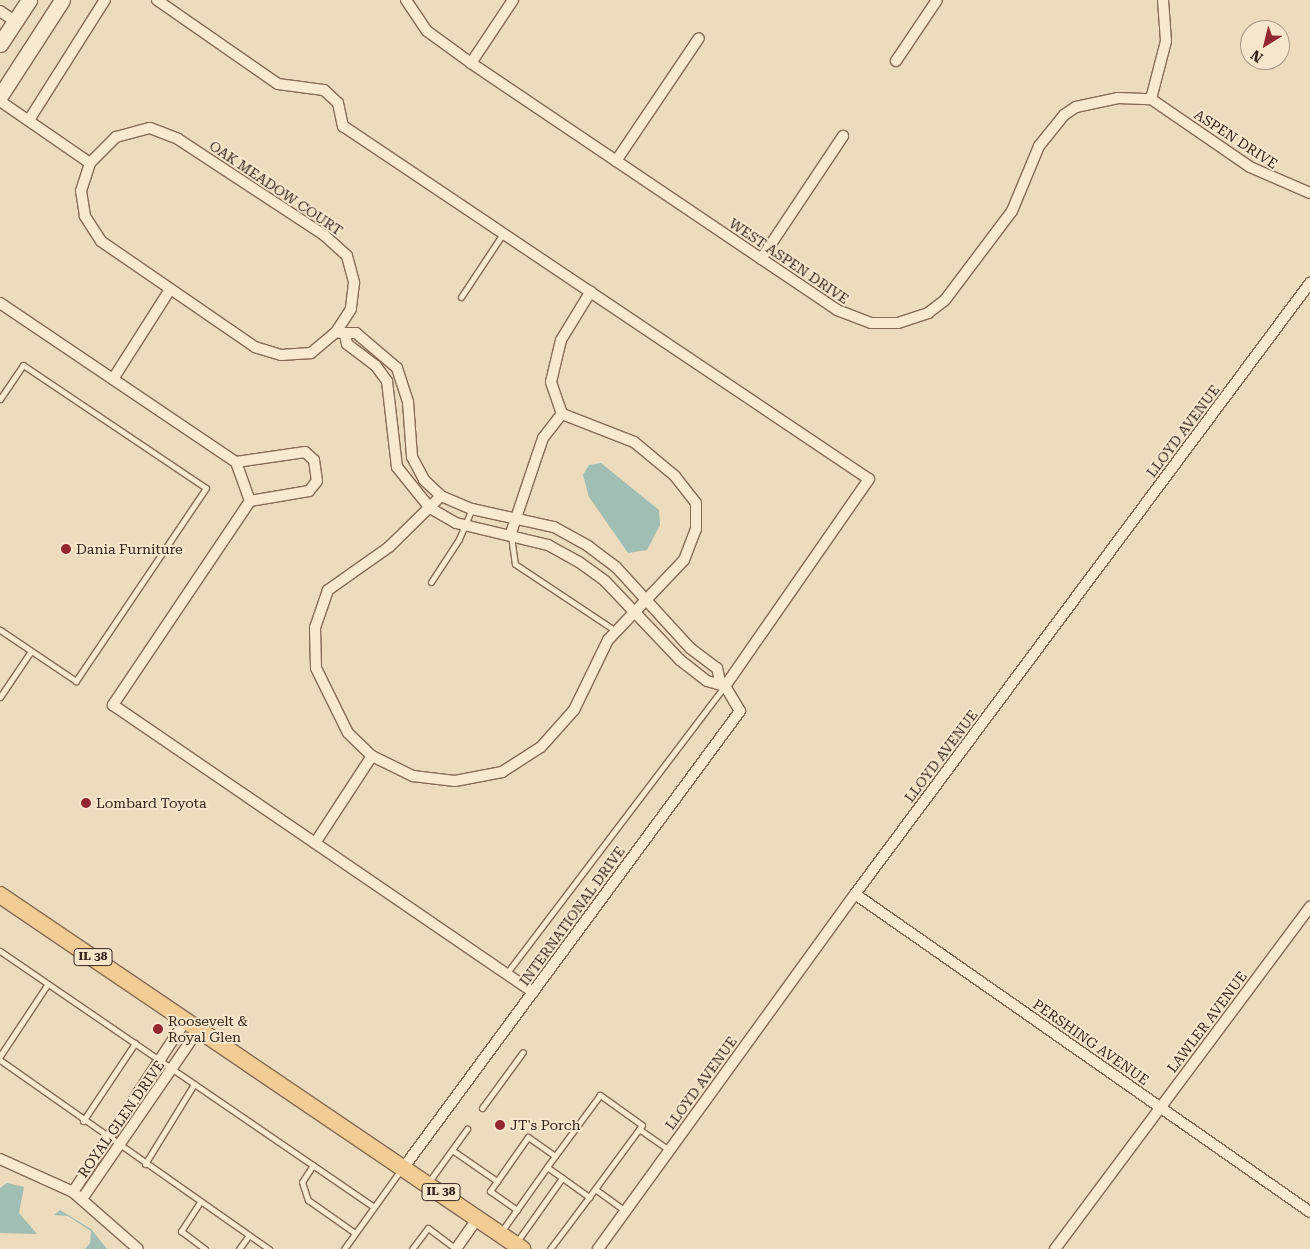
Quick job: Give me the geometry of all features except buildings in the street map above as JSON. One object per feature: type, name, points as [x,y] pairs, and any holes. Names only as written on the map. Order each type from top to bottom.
[{"type":"main road","points":[[0,44],[29,0]]},
{"type":"main road","points":[[0,96],[62,0]]},
{"type":"main road","name":"IL 38","points":[[0,895],[428,1183],[519,1247]]},
{"type":"street","points":[[29,120],[105,0]]},
{"type":"street","points":[[156,0],[278,84],[324,90],[338,103],[343,126],[592,291],[869,479],[722,684],[707,681],[680,660],[606,581],[579,562],[548,545],[466,524],[430,508],[397,466],[387,381],[376,366],[347,344],[340,333]]},
{"type":"street","points":[[406,0],[427,30],[471,63],[513,0]]},
{"type":"street","points":[[896,61],[937,0]]},
{"type":"street","points":[[1151,99],[1166,41],[1164,0]]},
{"type":"street","points":[[0,11],[15,21]]},
{"type":"street","points":[[616,161],[699,38]]},
{"type":"street","name":"WEST ASPEN DRIVE","points":[[471,63],[761,259],[854,319],[898,323],[928,313],[945,300],[1002,226],[1021,195],[1039,146],[1058,120],[1076,107],[1118,98],[1151,99]]},
{"type":"street","name":"ASPEN DRIVE","points":[[1151,99],[1250,168],[1310,193]]},
{"type":"street","points":[[0,100],[90,163]]},
{"type":"street","name":"OAK MEADOW COURT","points":[[150,128],[178,139],[324,235],[347,256],[354,283],[351,309],[340,333],[311,353],[281,355],[255,347],[169,290],[123,260],[96,233],[86,216],[81,191],[90,163],[116,136],[150,128]]},
{"type":"street","points":[[761,259],[843,136]]},
{"type":"street","name":"LLOYD AVENUE","points":[[598,1249],[855,894],[1310,283]]},
{"type":"street","points":[[113,379],[169,290]]},
{"type":"street","points":[[441,496],[389,547],[328,590],[315,627],[316,668],[330,702],[348,733],[372,756],[413,776],[455,781],[502,772],[542,747],[574,710],[616,631],[684,560],[696,529],[696,503],[675,476],[634,442],[562,414],[551,382],[561,340],[592,291]]},
{"type":"street","points":[[0,303],[236,462],[250,502]]},
{"type":"street","name":"INTERNATIONAL DRIVE","points":[[340,333],[356,333],[397,368],[408,402],[412,456],[424,480],[441,496],[472,509],[517,516],[554,527],[588,546],[616,567],[646,601],[717,668],[722,684],[739,706],[736,718],[404,1167]]},
{"type":"street","points":[[511,534],[543,438],[562,414]]},
{"type":"street","points":[[236,462],[290,451],[305,452],[314,460],[318,481],[309,492],[250,502],[114,706],[533,992]]},
{"type":"street","points":[[315,843],[372,756]]},
{"type":"street","name":"PERSHING AVENUE","points":[[855,894],[1310,1212]]},
{"type":"street","name":"LAWLER AVENUE","points":[[1055,1249],[1310,907]]},
{"type":"street","name":"ROYAL GLEN DRIVE","points":[[73,1192],[160,1059],[192,1024]]},
{"type":"street","name":"ROYAL GLEN DRIVE","points":[[82,1199],[120,1147],[173,1068],[192,1024]]},
{"type":"street","name":"ROYAL GLEN DRIVE","points":[[0,1159],[73,1192],[138,1249]]},
{"type":"street","points":[[456,1249],[478,1218]]},
{"type":"lane","points":[[461,297],[504,232]]},
{"type":"lane","points":[[0,399],[23,365],[206,488],[76,682],[0,630]]},
{"type":"lane","points":[[432,582],[466,524],[472,509]]},
{"type":"lane","points":[[511,534],[515,564],[616,631]]},
{"type":"lane","points":[[0,697],[31,651]]},
{"type":"lane","points":[[506,974],[722,684]]},
{"type":"lane","points":[[0,951],[47,985],[160,1059],[373,1206]]},
{"type":"lane","points":[[0,1056],[47,985]]},
{"type":"lane","points":[[83,1121],[135,1043]]},
{"type":"lane","points":[[482,1108],[523,1052]]},
{"type":"lane","points":[[0,1060],[107,1138],[269,1249]]},
{"type":"lane","points":[[145,1164],[194,1084]]},
{"type":"lane","points":[[500,1233],[600,1095],[642,1125],[550,1249]]},
{"type":"lane","points":[[428,1183],[467,1129]]},
{"type":"lane","points":[[639,1130],[670,1150]]},
{"type":"lane","points":[[517,1210],[490,1191],[528,1137],[556,1156]]},
{"type":"lane","points":[[452,1150],[497,1181]]},
{"type":"lane","points":[[313,1165],[302,1182],[308,1200],[355,1233]]},
{"type":"lane","points":[[344,1249],[373,1206],[404,1167]]},
{"type":"lane","points":[[547,1167],[589,1197]]},
{"type":"lane","points":[[519,1247],[562,1178]]},
{"type":"lane","points":[[595,1189],[625,1212]]},
{"type":"lane","points":[[200,1202],[181,1232],[205,1249]]},
{"type":"lane","points":[[412,1249],[428,1228],[456,1249]]},
{"type":"lane","points":[[239,1249],[249,1235]]},
{"type":"water","points":[[601,463],[659,510],[660,525],[647,550],[628,553],[589,497],[583,475],[589,465]]},
{"type":"water","points":[[7,1183],[24,1187],[19,1213],[37,1234],[0,1233],[0,1188]]},
{"type":"water","points":[[60,1210],[91,1229],[107,1249],[85,1249],[90,1243],[91,1231],[68,1216],[54,1215]]},
{"type":"place","name":"Dania Furniture","points":[[66,549]]},
{"type":"place","name":"Lombard Toyota","points":[[86,803]]},
{"type":"place","name":"Roosevelt & Royal Glen","points":[[158,1029]]},
{"type":"place","name":"JT's Porch","points":[[500,1125]]}]
